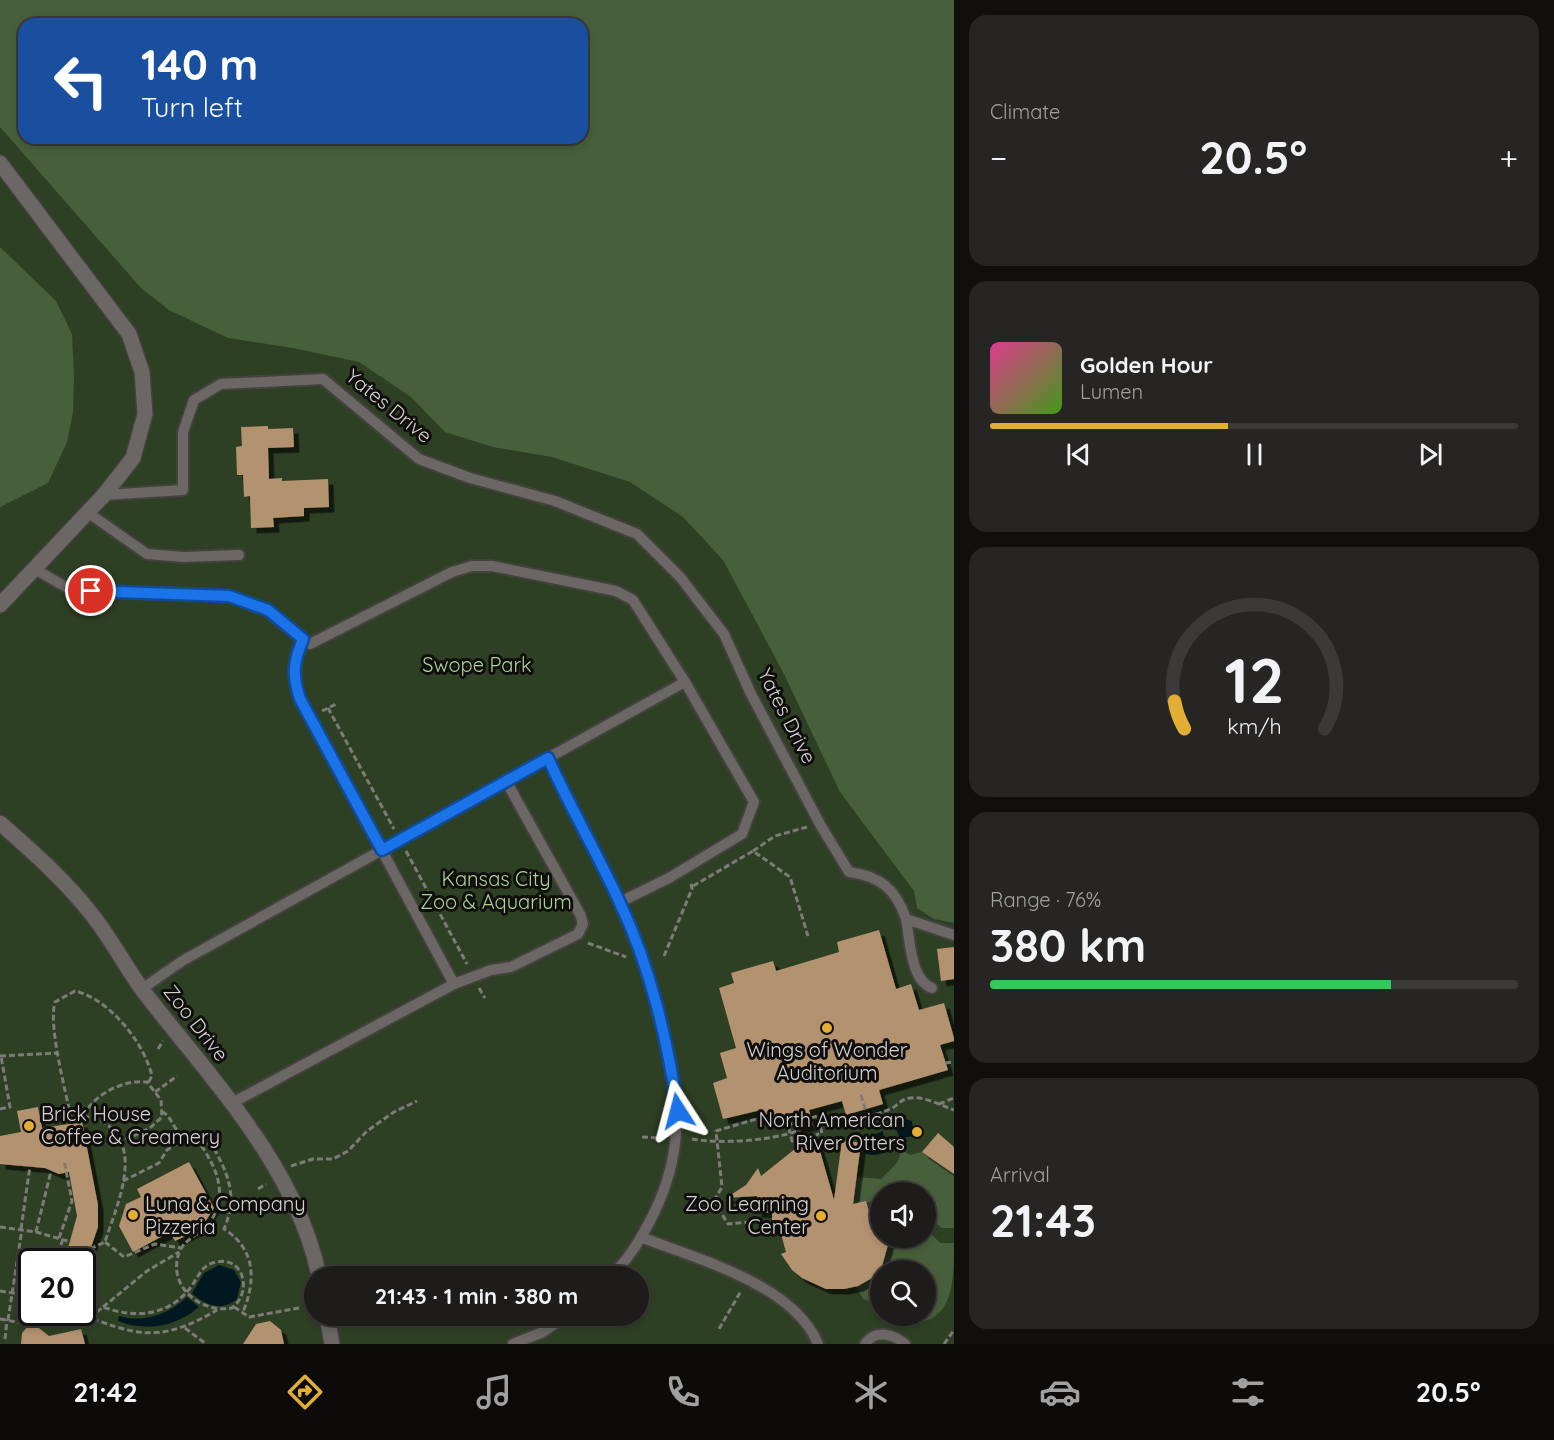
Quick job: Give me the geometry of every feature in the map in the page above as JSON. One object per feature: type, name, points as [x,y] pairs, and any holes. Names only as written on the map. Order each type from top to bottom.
[{"type":"street","points":[[0,163],[129,334],[142,372],[145,414],[133,458],[104,495],[0,605]]},
{"type":"street","name":"Zoo Drive","points":[[0,823],[51,867],[94,916],[142,989],[232,1103],[294,1204],[308,1236],[316,1266]]},
{"type":"street","points":[[329,1326],[332,1344]]},
{"type":"lane","name":"Yates Drive","points":[[104,495],[183,490],[183,432],[194,400],[221,384],[322,379],[419,459],[470,478],[555,501],[637,534],[680,577],[724,634],[789,765],[849,872],[863,874],[886,885],[900,902],[906,919]]},
{"type":"lane","points":[[87,512],[147,554],[183,557],[239,555]]},
{"type":"lane","points":[[33,568],[71,590],[229,596],[268,610],[310,644],[452,572],[472,566],[492,566],[616,591],[633,600],[685,682],[754,802],[742,834],[669,878],[620,902]]},
{"type":"lane","points":[[303,639],[293,663],[295,684],[300,699],[454,984]]},
{"type":"lane","points":[[142,989],[182,961],[685,682]]},
{"type":"lane","points":[[548,758],[620,902],[653,988],[678,1111],[670,1174],[641,1237],[628,1260],[622,1266]]},
{"type":"lane","points":[[232,1103],[454,984],[491,969],[512,968],[578,934],[583,924],[580,914],[506,781]]},
{"type":"lane","points":[[932,988],[923,983],[916,969],[906,919],[954,935]]},
{"type":"lane","points":[[641,1237],[748,1279],[799,1315],[813,1333],[818,1344]]},
{"type":"lane","points":[[513,1344],[552,1326]]},
{"type":"lane","points":[[865,1344],[867,1340],[881,1334],[896,1335],[905,1344]]},
{"type":"path","points":[[317,714],[336,704]]},
{"type":"path","points":[[328,708],[395,831]]},
{"type":"path","points":[[663,956],[692,885],[775,836],[796,828],[812,826]]},
{"type":"path","points":[[405,850],[470,969]]},
{"type":"path","points":[[753,851],[790,877],[808,936]]},
{"type":"path","points":[[590,944],[626,957]]},
{"type":"path","points":[[479,986],[485,998]]},
{"type":"path","points":[[72,1124],[58,1053],[53,1011],[55,1002],[75,991],[88,995],[108,1009],[141,1049],[152,1076],[148,1083]]},
{"type":"path","points":[[158,1049],[162,1041]]},
{"type":"path","points":[[0,1109],[10,1107],[0,1056],[58,1053]]},
{"type":"path","points":[[945,1063],[954,1062]]},
{"type":"path","points":[[155,1092],[177,1077]]},
{"type":"path","points":[[84,1116],[89,1105],[111,1090],[138,1082],[148,1083],[162,1103],[163,1112],[185,1139],[202,1146],[216,1170],[220,1198],[206,1227],[180,1250],[147,1271],[96,1313]]},
{"type":"path","points":[[861,1095],[867,1116]]},
{"type":"path","points":[[814,1127],[893,1108],[908,1098],[921,1098],[954,1110]]},
{"type":"path","points":[[939,1104],[954,1098]]},
{"type":"path","points":[[287,1168],[313,1159],[333,1159],[348,1151],[367,1131],[394,1112],[417,1101]]},
{"type":"path","points":[[123,1141],[155,1125],[163,1112]]},
{"type":"path","points":[[71,1118],[84,1116],[107,1124],[123,1141],[123,1181],[105,1242],[92,1248]]},
{"type":"path","points":[[811,1118],[817,1116],[822,1133],[816,1134]]},
{"type":"path","points":[[714,1201],[722,1187],[717,1131],[763,1117]]},
{"type":"path","points":[[794,1123],[788,1125],[792,1141],[799,1139]]},
{"type":"path","points":[[692,1139],[718,1141],[790,1134],[796,1131]]},
{"type":"path","points":[[57,1136],[62,1135]]},
{"type":"path","points":[[642,1137],[661,1138]]},
{"type":"path","points":[[123,1181],[159,1163],[167,1150],[185,1139]]},
{"type":"path","points":[[202,1146],[210,1141],[227,1172],[232,1200],[225,1229],[242,1244],[251,1263],[251,1283],[243,1312]]},
{"type":"path","points":[[59,1248],[72,1201],[64,1160]]},
{"type":"path","points":[[5,1339],[30,1166]]},
{"type":"path","points":[[36,1232],[51,1171]]},
{"type":"path","points":[[258,1189],[268,1183]]},
{"type":"path","points":[[686,1195],[714,1201],[728,1224],[761,1221],[781,1232]]},
{"type":"path","points":[[0,1227],[36,1232],[70,1242]]},
{"type":"path","points":[[105,1242],[124,1257],[155,1244],[180,1250]]},
{"type":"path","points":[[180,1250],[176,1266],[186,1292],[200,1305],[218,1310]]},
{"type":"path","points":[[96,1320],[141,1336],[168,1333],[184,1328],[218,1310],[234,1306],[243,1294],[244,1280],[236,1267],[224,1262],[204,1266],[186,1292],[168,1306],[143,1315],[119,1313],[103,1307]]},
{"type":"path","points":[[719,1329],[742,1290]]},
{"type":"path","points":[[0,1291],[18,1293]]},
{"type":"path","points":[[234,1306],[249,1317],[300,1308]]},
{"type":"path","points":[[0,1319],[18,1322]]},
{"type":"path","points":[[184,1328],[206,1344]]},
{"type":"path","points":[[944,1344],[954,1330]]},
{"type":"green space","name":"Swope Park","points":[[0,0],[954,0],[954,1344],[0,1344]]},
{"type":"green space","points":[[0,0],[954,0],[954,923],[934,919],[917,908],[914,891],[840,792],[784,674],[723,560],[683,517],[630,482],[552,457],[493,447],[445,432],[411,397],[359,362],[293,348],[228,338],[169,310],[141,288],[0,127]]},
{"type":"green space","points":[[0,247],[56,301],[72,334],[74,376],[73,412],[67,442],[48,483],[0,507]]},
{"type":"green space","points":[[902,1150],[910,1155],[922,1152],[954,1174],[954,1228],[942,1228],[936,1224],[936,1182],[870,1182],[870,1202],[850,1205],[846,1186],[855,1187],[857,1177],[881,1179],[897,1163]]},
{"type":"green space","points":[[936,1239],[940,1243],[954,1243],[949,1296],[937,1315],[936,1260],[884,1260],[888,1248],[936,1248]]},
{"type":"green space","points":[[870,1278],[870,1301],[863,1299],[856,1286]]},
{"type":"water","points":[[899,1117],[912,1121],[914,1136],[900,1138],[896,1129],[889,1128]]},
{"type":"water","points":[[883,1131],[884,1138],[891,1144],[888,1152],[870,1155],[860,1149],[864,1138]]},
{"type":"water","points":[[219,1265],[234,1270],[241,1282],[237,1299],[219,1306],[208,1304],[192,1293],[204,1273]]},
{"type":"water","points":[[187,1297],[199,1307],[170,1323],[149,1327],[118,1321],[119,1316],[138,1319],[164,1313]]},
{"type":"building","points":[[268,426],[268,429],[293,428],[294,447],[268,448],[269,479],[282,478],[282,481],[328,479],[329,507],[304,508],[304,516],[273,518],[274,527],[251,528],[250,496],[244,497],[243,475],[237,475],[236,447],[242,446],[241,427]]},
{"type":"building","name":"Wings of Wonder Auditorium","points":[[879,930],[896,989],[911,984],[919,1010],[944,1003],[954,1038],[954,1041],[940,1045],[948,1070],[879,1090],[883,1104],[846,1115],[842,1101],[809,1110],[813,1125],[796,1129],[792,1115],[765,1123],[761,1110],[723,1119],[713,1083],[727,1078],[720,1053],[736,1048],[719,988],[734,983],[731,973],[773,961],[776,971],[839,952],[837,942]]},
{"type":"building","points":[[954,947],[954,979],[941,981],[937,949]]},
{"type":"building","points":[[38,1107],[42,1128],[82,1122],[98,1205],[98,1227],[91,1248],[68,1248],[77,1216],[69,1172],[59,1174],[45,1168],[0,1164],[0,1136],[21,1132],[17,1111]]},
{"type":"building","points":[[938,1133],[954,1147],[954,1174],[922,1152]]},
{"type":"building","name":"Zoo Learning Center","points":[[797,1134],[816,1137],[834,1200],[842,1140],[861,1143],[853,1204],[866,1201],[870,1215],[870,1248],[887,1248],[884,1260],[870,1260],[870,1279],[858,1286],[826,1289],[802,1278],[792,1270],[781,1254],[786,1252],[777,1220],[772,1220],[772,1213],[756,1212],[757,1196],[726,1198],[746,1185],[758,1168],[761,1176],[800,1145]]},
{"type":"building","points":[[189,1162],[214,1208],[205,1222],[194,1232],[175,1241],[170,1232],[133,1252],[119,1226],[126,1204],[141,1197],[137,1189]]},
{"type":"building","points":[[270,1321],[281,1330],[284,1344],[243,1344],[256,1324]]},
{"type":"building","points":[[28,1326],[36,1326],[49,1336],[81,1329],[85,1344],[21,1344],[22,1333]]},
{"type":"place","name":"Wings of Wonder Auditorium","points":[[827,1028]]},
{"type":"place","name":"Brick House Coffee & Creamery","points":[[29,1126]]},
{"type":"place","name":"North American River Otters","points":[[917,1132]]},
{"type":"place","name":"Luna & Company Pizzeria","points":[[133,1215]]},
{"type":"place","name":"Zoo Learning Center","points":[[821,1216]]},
{"type":"route","points":[[91,591],[229,596],[268,610],[303,639],[293,663],[295,684],[300,699],[382,850],[548,758],[620,902],[645,963],[667,1047],[678,1111]]},
{"type":"park label","name":"Kansas City Zoo & Aquarium","points":[[496,890]]}]
